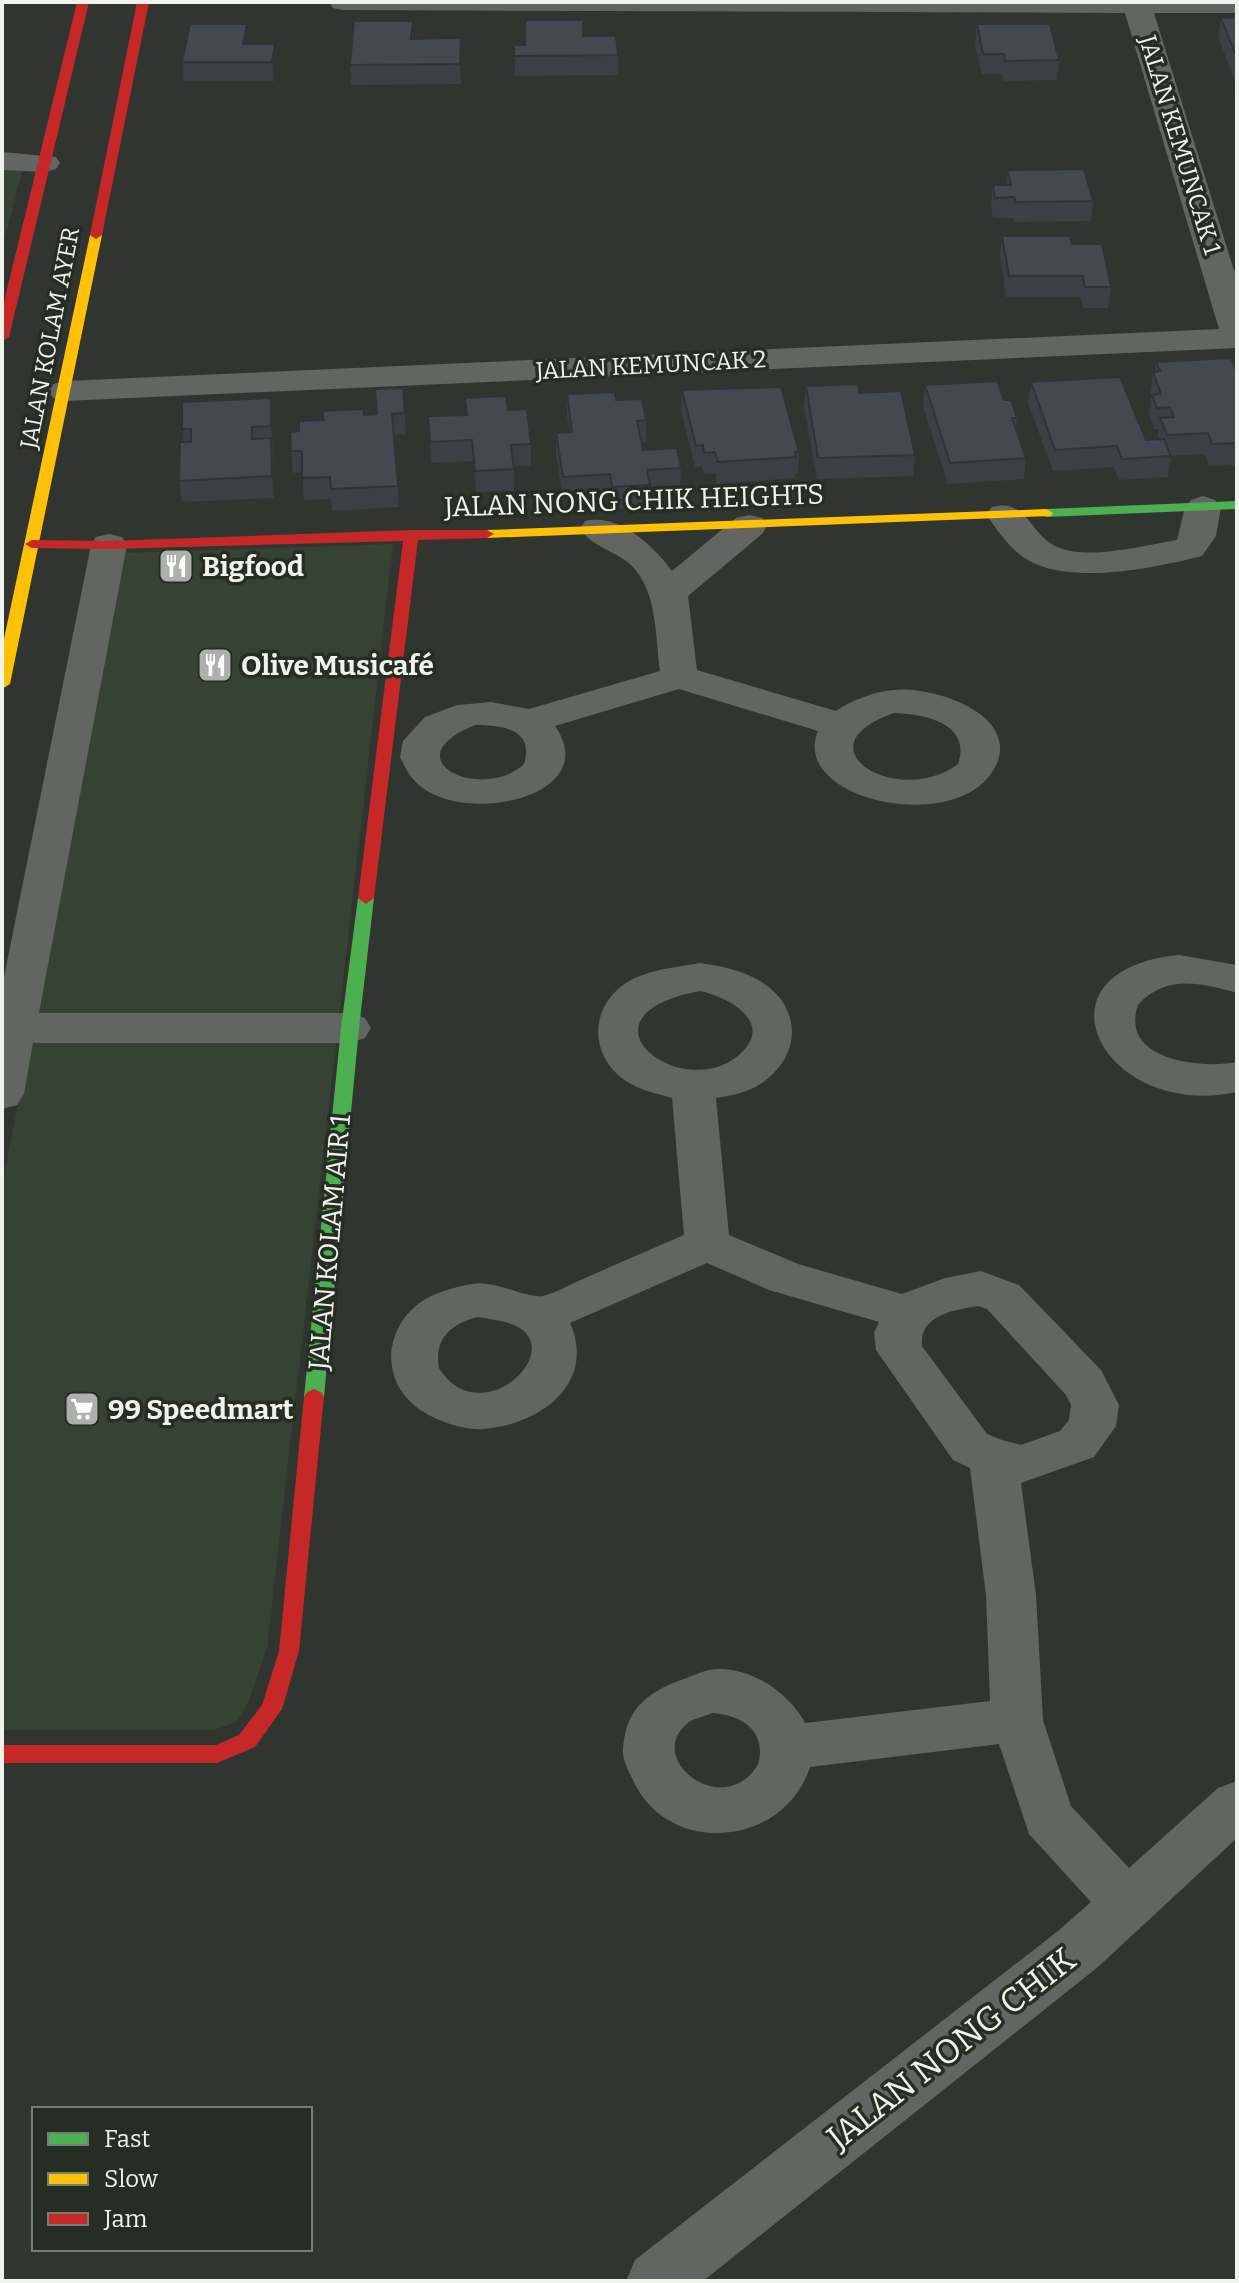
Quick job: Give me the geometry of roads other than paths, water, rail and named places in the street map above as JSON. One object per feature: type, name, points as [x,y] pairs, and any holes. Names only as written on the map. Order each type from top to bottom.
[{"type":"street","name":"JALAN KOLAM AYER","points":[[2,337],[83,2]]},
{"type":"street","name":"JALAN KOLAM AYER","points":[[2,684],[143,2]]},
{"type":"street","points":[[343,2],[1237,5]]},
{"type":"street","name":"JALAN KEMUNCAK 1","points":[[1136,3],[1237,336]]},
{"type":"street","points":[[2,161],[45,163]]},
{"type":"street","name":"JALAN KEMUNCAK 2","points":[[65,391],[1237,336]]},
{"type":"street","points":[[1004,514],[1034,549],[1063,559],[1105,562],[1189,548],[1220,506]]},
{"type":"street","name":"JALAN NONG CHIK HEIGHTS","points":[[32,544],[109,545],[749,526],[1220,506]]},
{"type":"street","points":[[669,593],[713,553],[749,526]]},
{"type":"street","points":[[598,529],[643,557],[669,593],[679,677]]},
{"type":"street","name":"JALAN KOLAM AIR 1","points":[[2,1754],[217,1754],[247,1741],[271,1709],[289,1651],[350,1028],[411,534]]},
{"type":"street","points":[[2,1094],[109,545]]},
{"type":"street","points":[[527,722],[679,677],[841,725]]},
{"type":"street","points":[[1237,979],[1212,971],[1184,968],[1158,972],[1135,981],[1120,996],[1113,1014],[1117,1034],[1129,1052],[1150,1068],[1174,1078],[1201,1082],[1237,1077]]},
{"type":"street","points":[[15,1028],[350,1028]]},
{"type":"street","points":[[693,1086],[707,1244]]},
{"type":"street","points":[[539,1317],[707,1244],[785,1278],[908,1313]]},
{"type":"street","points":[[981,1288],[1003,1297],[1084,1383],[1095,1405],[1092,1426],[1077,1444],[1022,1464],[992,1457],[970,1447],[899,1350],[898,1331],[908,1313],[944,1294],[981,1288]]},
{"type":"street","points":[[992,1457],[1001,1503],[1011,1595],[1017,1720],[1048,1818],[1128,1905]]},
{"type":"street","points":[[788,1747],[1017,1720]]},
{"type":"street","name":"JALAN NONG CHIK","points":[[656,2281],[1078,1949],[1237,1804]]},
{"type":"place","name":"Bigfood","points":[[176,566]]},
{"type":"place","name":"Olive Musicafé","points":[[215,665]]},
{"type":"place","name":"99 Speedmart","points":[[82,1409]]}]
